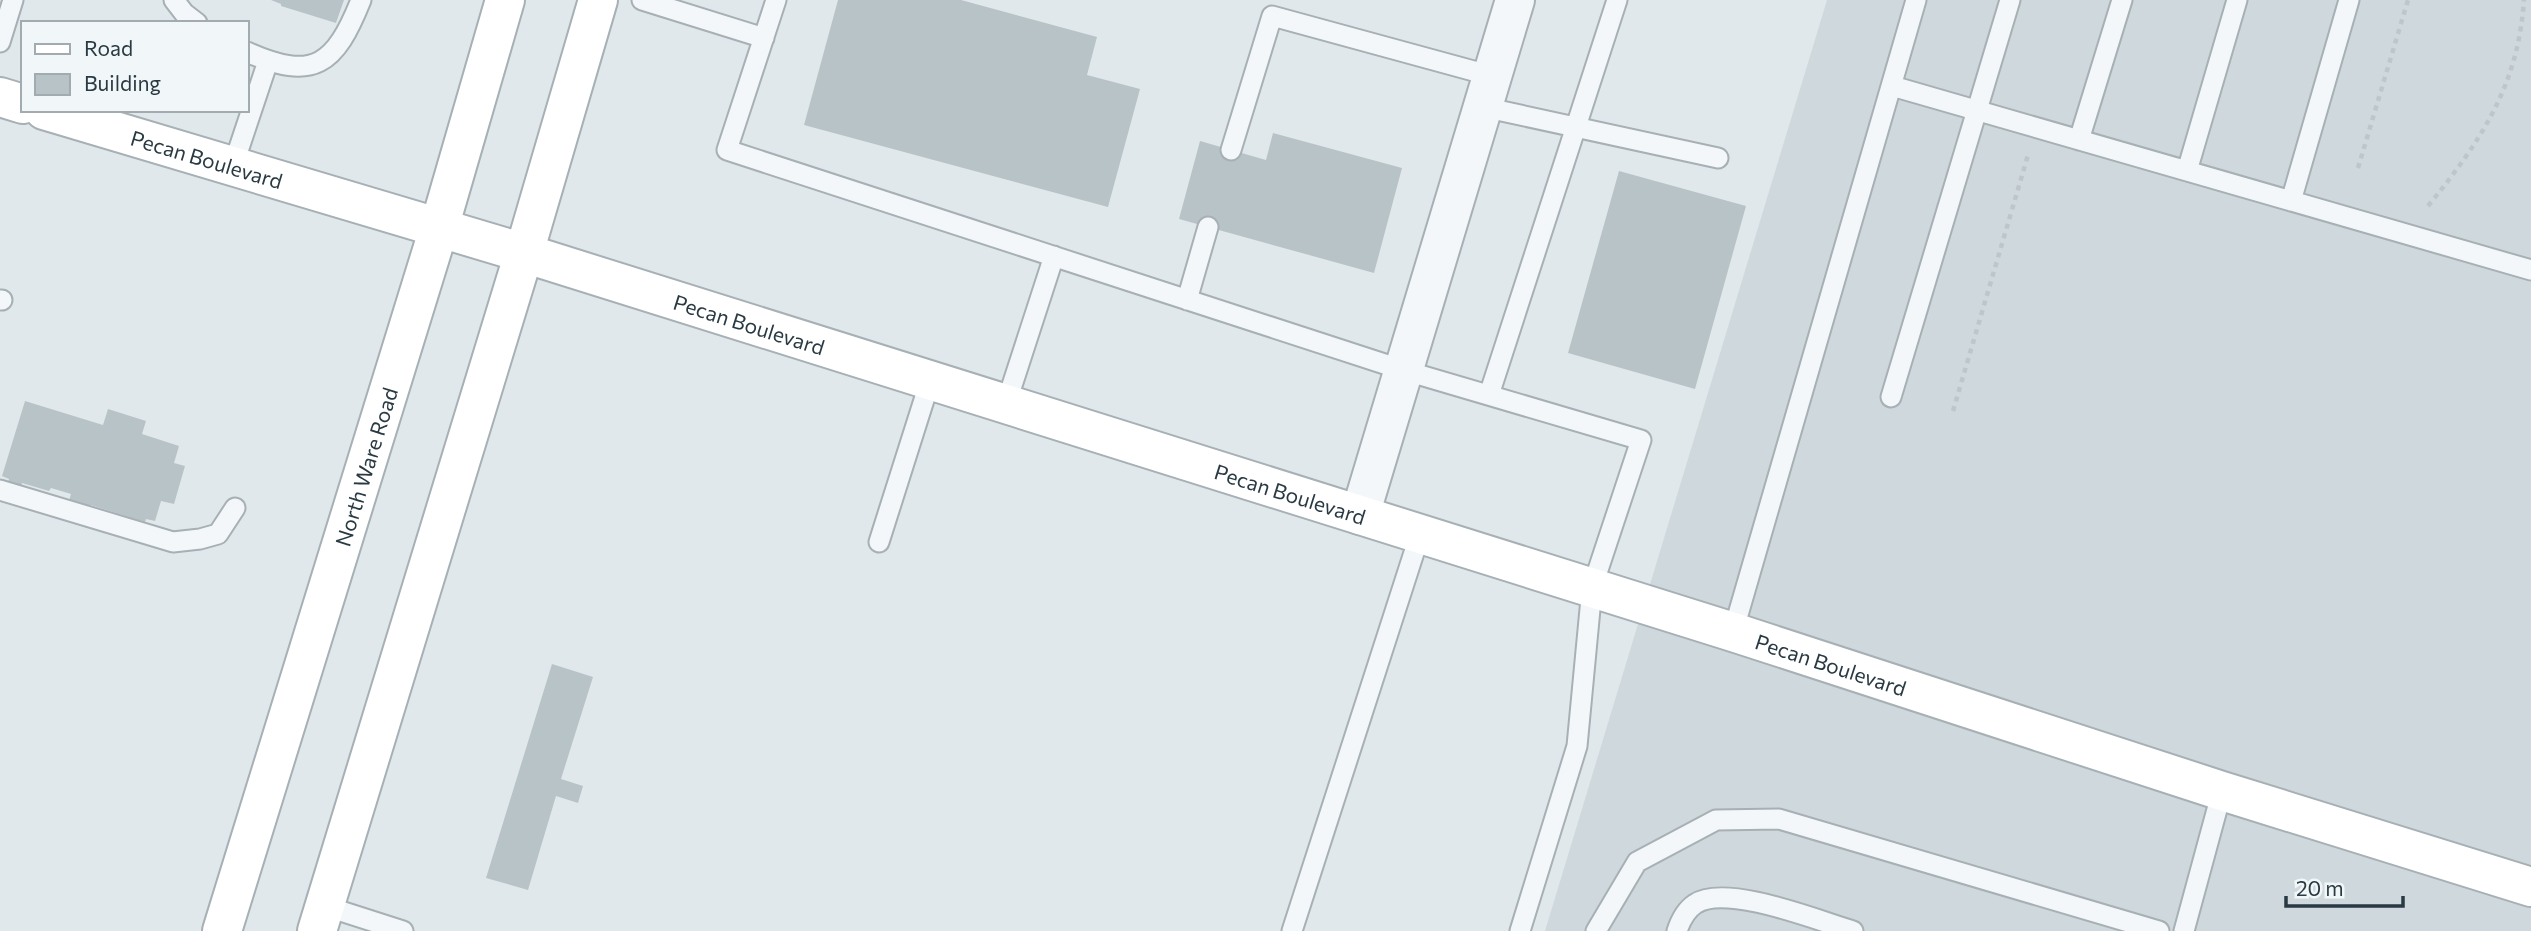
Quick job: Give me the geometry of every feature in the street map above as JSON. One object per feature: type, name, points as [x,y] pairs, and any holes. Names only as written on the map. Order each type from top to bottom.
[{"type":"main road","name":"North Ware Road","points":[[222,931],[439,228],[505,0]]},
{"type":"main road","points":[[321,919],[524,253],[598,0]]},
{"type":"main road","points":[[0,97],[21,103]]},
{"type":"main road","name":"Pecan Boulevard","points":[[51,112],[524,253],[1733,632],[2222,791],[2531,887]]},
{"type":"street","points":[[1360,515],[1516,0]]},
{"type":"lane","points":[[0,42],[13,0]]},
{"type":"lane","points":[[174,0],[194,21]]},
{"type":"lane","points":[[248,52],[268,61],[303,68],[329,56],[347,33],[361,0]]},
{"type":"lane","points":[[642,0],[764,38]]},
{"type":"lane","points":[[776,0],[727,150],[1404,370],[1641,440],[1592,588],[1577,746],[1520,931]]},
{"type":"lane","points":[[1489,395],[1617,0]]},
{"type":"lane","points":[[1733,632],[1916,0]]},
{"type":"lane","points":[[1891,397],[2010,0]]},
{"type":"lane","points":[[2079,140],[2122,0]]},
{"type":"lane","points":[[2187,171],[2237,0]]},
{"type":"lane","points":[[2291,201],[2348,0]]},
{"type":"lane","points":[[1231,150],[1272,16],[1488,92],[1576,128],[1718,158]]},
{"type":"lane","points":[[233,166],[268,61]]},
{"type":"lane","points":[[1892,86],[2531,270]]},
{"type":"lane","points":[[1188,300],[1208,227]]},
{"type":"lane","points":[[1006,404],[1054,256]]},
{"type":"lane","points":[[879,542],[930,381]]},
{"type":"lane","points":[[0,489],[173,541],[200,540],[218,534],[235,508]]},
{"type":"lane","points":[[1292,931],[1420,534]]},
{"type":"lane","points":[[2184,931],[2222,791]]},
{"type":"lane","points":[[1595,931],[1637,862],[1716,820],[1779,819],[2146,929]]},
{"type":"lane","points":[[1677,931],[1680,921],[1695,903],[1718,897],[1742,898],[1853,931]]},
{"type":"lane","points":[[321,919],[403,931]]},
{"type":"path","points":[[2358,168],[2408,0]]},
{"type":"path","points":[[2428,206],[2457,171],[2501,97],[2517,57],[2524,0]]},
{"type":"path","points":[[1953,411],[2036,127]]},
{"type":"shaded area","points":[[1827,0],[2531,0],[2531,931],[1545,931]]},
{"type":"building","points":[[271,0],[344,0],[336,23],[281,6]]},
{"type":"building","points":[[838,0],[961,0],[1097,37],[1087,75],[1140,89],[1108,207],[804,125]]},
{"type":"building","points":[[1273,133],[1402,168],[1374,273],[1179,219],[1200,141],[1266,160]]},
{"type":"building","points":[[1619,171],[1746,206],[1695,389],[1568,353]]},
{"type":"building","points":[[25,401],[103,425],[108,409],[146,421],[142,434],[179,446],[174,463],[185,466],[174,504],[161,501],[155,521],[146,519],[145,522],[91,505],[89,511],[68,504],[71,494],[51,488],[49,491],[22,483],[20,490],[7,486],[9,479],[2,476]]},
{"type":"building","points":[[552,664],[593,677],[561,779],[583,786],[578,803],[556,796],[528,890],[486,878]]}]
